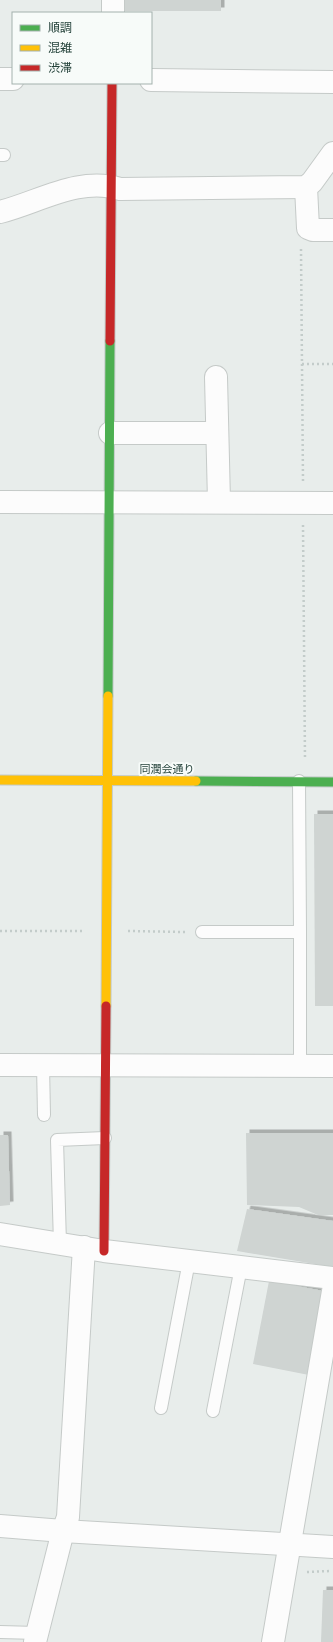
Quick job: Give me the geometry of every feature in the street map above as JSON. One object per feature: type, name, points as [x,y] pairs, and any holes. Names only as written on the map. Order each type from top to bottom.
[{"type":"street","points":[[113,0],[113,12]]},
{"type":"street","points":[[0,79],[12,79]]},
{"type":"street","points":[[152,80],[333,82]]},
{"type":"street","points":[[36,1637],[63,1531],[68,1517],[104,1138],[112,84]]},
{"type":"street","points":[[0,212],[56,193],[94,184],[112,186],[120,189],[306,187],[312,182],[333,153]]},
{"type":"street","points":[[306,187],[308,228],[313,230],[333,230]]},
{"type":"street","points":[[216,377],[219,502]]},
{"type":"street","points":[[110,433],[217,433]]},
{"type":"street","points":[[0,502],[333,503]]},
{"type":"street","name":"同潤会通り","points":[[0,780],[333,782]]},
{"type":"street","points":[[0,1065],[333,1066]]},
{"type":"street","points":[[0,1234],[94,1249],[333,1278]]},
{"type":"street","points":[[273,1642],[333,1291]]},
{"type":"street","points":[[0,1526],[333,1547]]},
{"type":"lane","points":[[300,1066],[302,781]]},
{"type":"lane","points":[[202,932],[300,932]]},
{"type":"lane","points":[[43,1065],[44,1115]]},
{"type":"lane","points":[[60,1244],[57,1140],[104,1138]]},
{"type":"lane","points":[[161,1408],[189,1261]]},
{"type":"lane","points":[[213,1411],[241,1267]]},
{"type":"lane","points":[[0,1632],[36,1637]]},
{"type":"path","points":[[302,781],[303,503],[300,238],[307,221]]},
{"type":"path","points":[[302,364],[333,364]]},
{"type":"building","points":[[122,0],[221,0],[221,11],[122,11]]},
{"type":"building","points":[[314,814],[333,814],[333,1006],[315,1006]]},
{"type":"building","points":[[246,1133],[333,1133],[333,1215],[318,1215],[299,1207],[247,1205]]},
{"type":"building","points":[[0,1135],[8,1135],[10,1205],[0,1206]]},
{"type":"building","points":[[247,1209],[333,1221],[333,1267],[237,1251]]},
{"type":"building","points":[[269,1281],[329,1292],[314,1376],[253,1364]]},
{"type":"building","points":[[323,1590],[333,1590],[333,1642],[321,1642]]},
{"type":"traffic: fast","points":[[108,696],[110,341]]},
{"type":"traffic: fast","points":[[196,781],[333,782]]},
{"type":"traffic: slow","points":[[106,1006],[108,696]]},
{"type":"traffic: slow","points":[[0,780],[196,781]]},
{"type":"traffic: jam","points":[[110,341],[112,84]]},
{"type":"traffic: jam","points":[[104,1251],[106,1006]]}]
